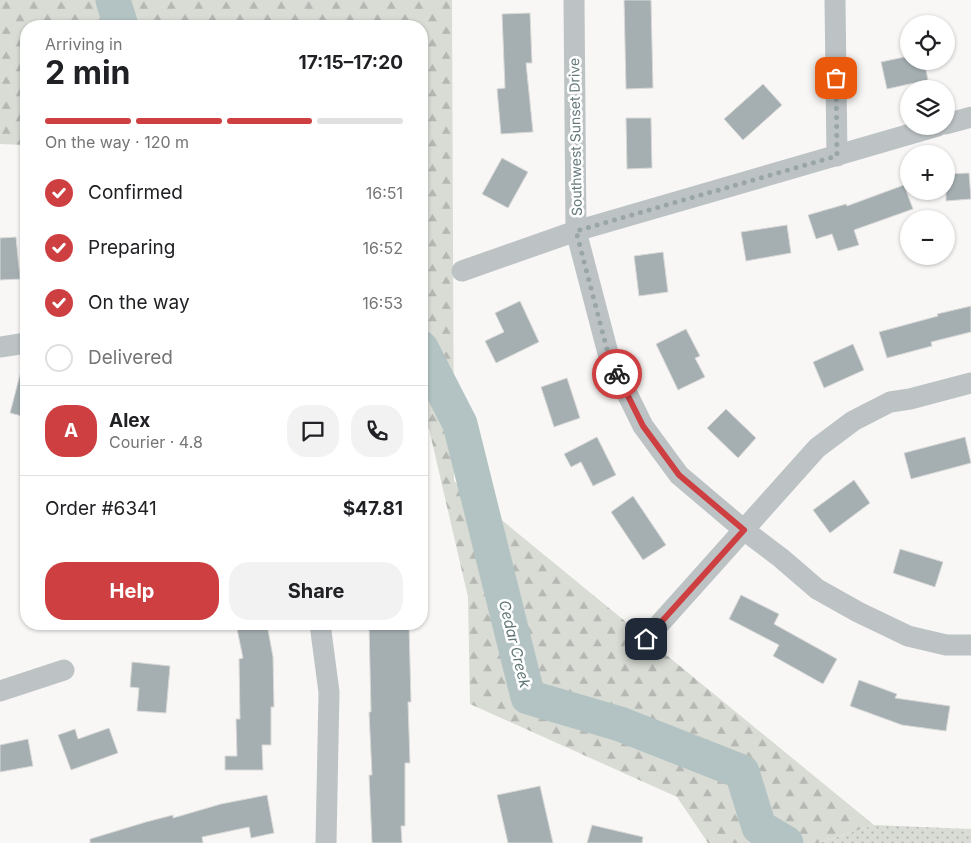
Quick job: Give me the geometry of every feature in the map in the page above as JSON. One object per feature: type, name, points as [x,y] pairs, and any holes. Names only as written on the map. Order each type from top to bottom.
[{"type":"street","name":"Southwest Sunset Drive","points":[[574,0],[576,231],[609,357],[643,426],[679,475],[818,590],[908,636],[946,645],[971,646]]},
{"type":"street","points":[[835,0],[837,156]]},
{"type":"street","points":[[955,121],[971,117]]},
{"type":"street","points":[[462,271],[576,231],[908,135]]},
{"type":"street","points":[[0,347],[20,344]]},
{"type":"street","points":[[646,639],[817,448],[853,421],[890,402],[910,399],[971,383]]},
{"type":"street","points":[[321,630],[329,692],[326,843]]},
{"type":"street","points":[[0,691],[64,670]]},
{"type":"green space","points":[[0,0],[452,0],[454,481],[874,825],[818,843],[708,843],[677,797],[470,704],[468,597],[428,428],[428,20],[20,20],[20,145],[0,144]]},
{"type":"green space","points":[[874,825],[971,829],[971,843],[818,843]]},
{"type":"building","points":[[624,0],[651,0],[653,88],[626,89]]},
{"type":"building","points":[[530,13],[532,63],[526,63],[533,132],[501,134],[497,89],[505,88],[502,14]]},
{"type":"building","points":[[900,58],[900,70],[926,70],[928,80],[900,80],[900,86],[887,89],[881,62]]},
{"type":"building","points":[[763,84],[782,105],[743,140],[724,119]]},
{"type":"building","points":[[626,118],[651,118],[652,168],[627,169]]},
{"type":"building","points":[[502,158],[528,172],[508,208],[482,194]]},
{"type":"building","points":[[969,173],[971,199],[946,201],[955,200],[955,174]]},
{"type":"building","points":[[900,186],[900,200],[910,200],[913,209],[900,210],[900,214],[854,230],[859,245],[838,251],[832,234],[816,239],[808,215],[846,204],[847,206]]},
{"type":"building","points":[[787,225],[791,253],[746,261],[741,232]]},
{"type":"building","points":[[16,237],[20,279],[0,280],[0,238]]},
{"type":"building","points":[[663,252],[668,292],[639,296],[634,256]]},
{"type":"building","points":[[520,301],[539,342],[496,363],[485,341],[504,332],[495,313]]},
{"type":"building","points":[[971,306],[971,332],[931,342],[932,346],[887,358],[879,332],[938,316],[937,314]]},
{"type":"building","points":[[686,329],[700,356],[695,358],[705,377],[678,390],[656,344]]},
{"type":"building","points":[[853,344],[864,370],[824,388],[813,362]]},
{"type":"building","points":[[20,375],[20,416],[10,413]]},
{"type":"building","points":[[567,378],[580,418],[554,427],[541,387]]},
{"type":"building","points":[[726,409],[756,438],[738,458],[707,428]]},
{"type":"building","points":[[597,437],[616,475],[593,486],[581,462],[571,467],[564,454]]},
{"type":"building","points":[[965,437],[971,463],[911,479],[904,453]]},
{"type":"building","points":[[854,480],[870,503],[830,533],[813,510]]},
{"type":"building","points":[[633,496],[666,545],[643,560],[611,512]]},
{"type":"building","points":[[900,549],[943,562],[935,587],[893,573]]},
{"type":"building","points":[[741,595],[779,614],[774,624],[837,659],[823,684],[773,656],[779,645],[729,619]]},
{"type":"building","points":[[237,630],[268,630],[273,657],[274,707],[271,707],[271,745],[262,745],[263,770],[225,770],[225,756],[237,756],[236,719],[240,719],[239,659],[243,658]]},
{"type":"building","points":[[369,630],[409,630],[411,702],[408,702],[410,763],[405,763],[405,826],[401,826],[402,843],[372,843],[369,775],[372,775],[369,712],[371,712]]},
{"type":"building","points":[[132,662],[170,666],[166,713],[137,711],[139,688],[130,687]]},
{"type":"building","points":[[859,680],[897,694],[895,698],[950,706],[946,731],[902,725],[850,706]]},
{"type":"building","points":[[109,728],[118,753],[71,770],[58,735],[75,729],[78,739]]},
{"type":"building","points":[[28,739],[33,766],[0,772],[0,745]]},
{"type":"building","points":[[540,786],[553,843],[508,843],[497,795]]},
{"type":"building","points":[[267,795],[274,833],[251,838],[249,827],[202,837],[203,843],[90,843],[90,839],[146,822],[173,815],[173,818],[221,804]]},
{"type":"building","points":[[592,825],[643,837],[642,843],[587,843]]},
{"type":"waterway","name":"Cedar Creek","points":[[113,0],[119,20]]},
{"type":"waterway","name":"Cedar Creek","points":[[428,362],[460,424],[528,697],[620,724],[742,772],[759,827],[786,843]]},
{"type":"way so far","points":[[617,374],[609,357],[576,231],[837,156],[836,78]]},
{"type":"route","points":[[617,374],[643,426],[679,475],[744,530],[646,639]]}]
